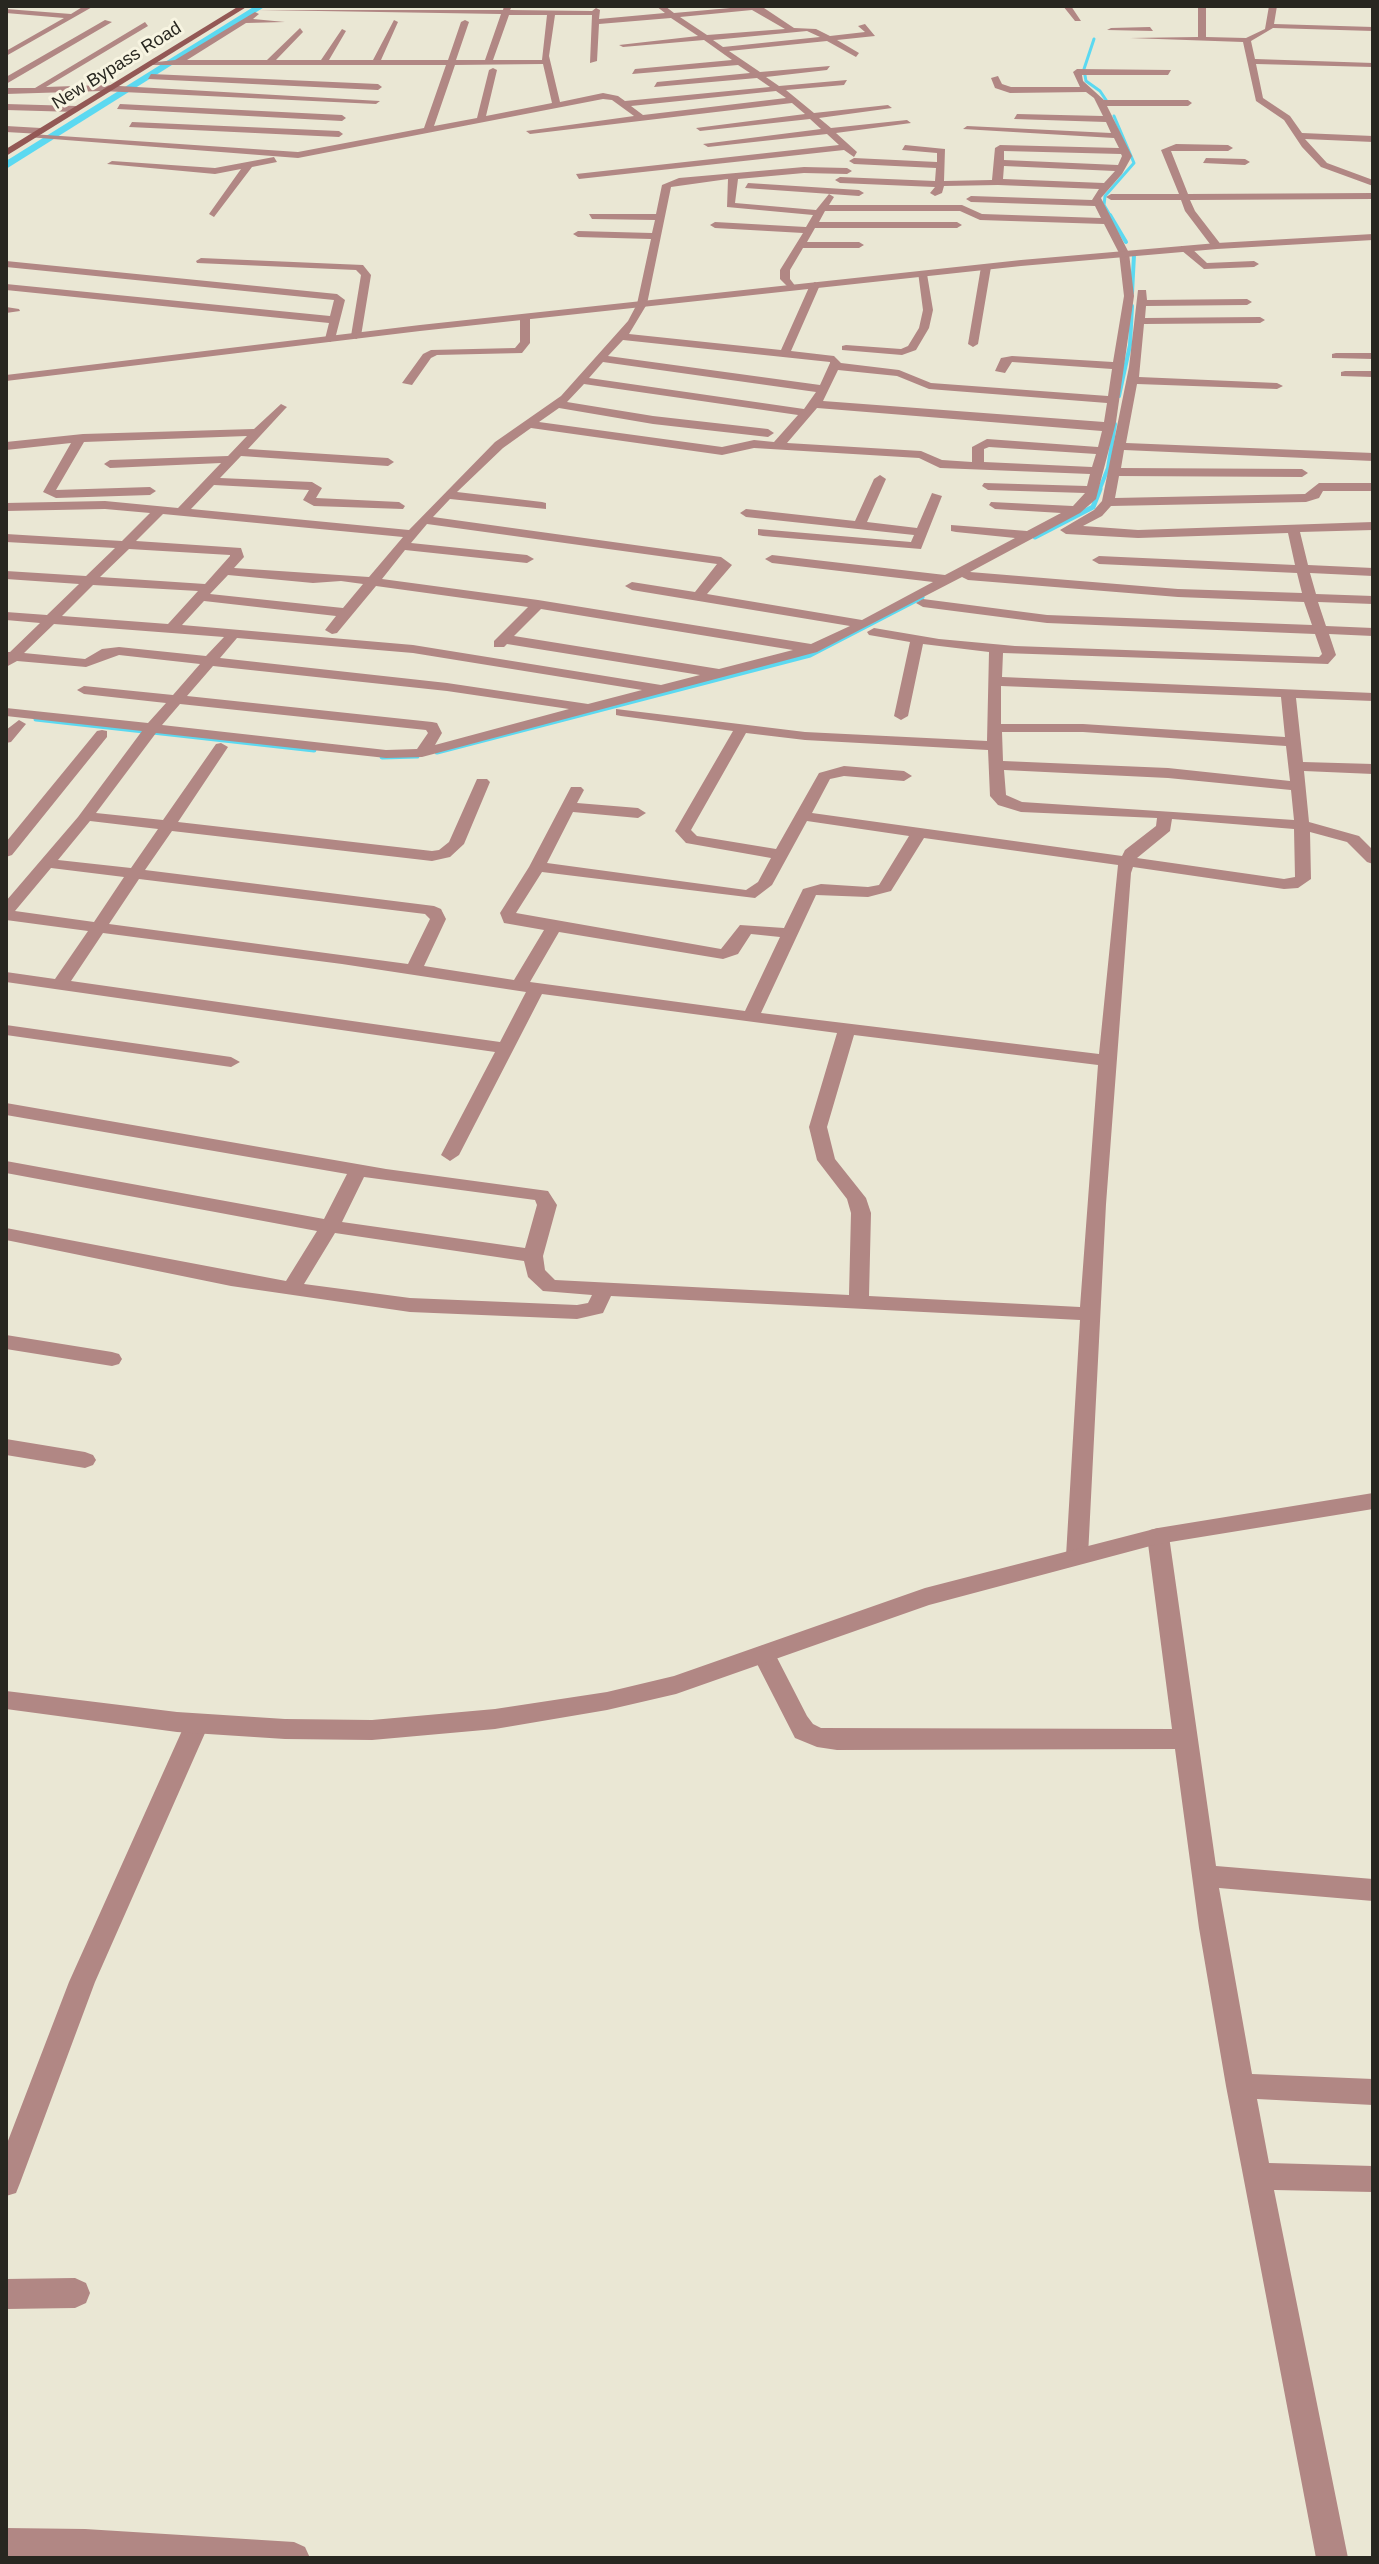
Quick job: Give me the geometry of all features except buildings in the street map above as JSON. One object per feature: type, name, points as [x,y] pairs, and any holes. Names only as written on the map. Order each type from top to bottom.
[{"type":"main road","name":"New Bypass Road","points":[[42,134],[108,89],[165,64],[242,17],[245,6]]},
{"type":"main road","points":[[7,152],[31,137]]},
{"type":"street","points":[[9,50],[90,6]]},
{"type":"street","points":[[245,6],[508,9],[595,17],[674,16],[752,8],[791,29]]},
{"type":"street","points":[[595,17],[661,6],[780,88],[855,155],[809,228],[784,275],[791,287]]},
{"type":"street","points":[[1067,6],[1078,19]]},
{"type":"street","points":[[1202,6],[1202,33]]},
{"type":"street","points":[[8,8],[72,16]]},
{"type":"street","points":[[165,64],[242,17],[263,8]]},
{"type":"street","points":[[481,119],[490,66],[508,9]]},
{"type":"street","points":[[551,13],[545,34],[546,62],[557,105]]},
{"type":"street","points":[[1111,30],[1202,33],[1247,40],[1267,32],[1271,16]]},
{"type":"street","points":[[1271,16],[1327,18]]},
{"type":"street","points":[[1271,16],[1373,29]]},
{"type":"street","points":[[242,17],[308,22]]},
{"type":"street","points":[[595,17],[610,31]]},
{"type":"street","points":[[593,61],[595,17]]},
{"type":"street","points":[[758,18],[772,17]]},
{"type":"street","points":[[6,81],[108,22]]},
{"type":"street","points":[[337,22],[351,22]]},
{"type":"street","points":[[380,22],[408,22]]},
{"type":"street","points":[[6,91],[108,89],[375,105],[379,72],[394,22]]},
{"type":"street","points":[[437,22],[503,23]]},
{"type":"street","points":[[428,130],[465,22]]},
{"type":"street","points":[[36,90],[145,24]]},
{"type":"street","points":[[672,27],[702,24]]},
{"type":"street","points":[[35,26],[50,27]]},
{"type":"street","points":[[723,49],[872,34],[862,26]]},
{"type":"street","points":[[623,45],[791,29],[811,30],[856,55]]},
{"type":"street","points":[[269,63],[300,30]]},
{"type":"street","points":[[323,63],[342,31]]},
{"type":"street","points":[[1134,38],[1202,33]]},
{"type":"street","points":[[19,36],[76,40]]},
{"type":"street","points":[[1247,40],[1259,99],[1287,118],[1329,168],[1373,183]]},
{"type":"street","points":[[231,63],[240,55]]},
{"type":"street","points":[[1250,61],[1373,65]]},
{"type":"street","points":[[151,77],[348,87],[379,72],[450,62],[490,66],[546,62]]},
{"type":"street","points":[[635,72],[741,62]]},
{"type":"street","points":[[165,64],[349,63],[379,72]]},
{"type":"street","points":[[337,148],[347,101],[349,63]]},
{"type":"street","points":[[657,85],[827,68]]},
{"type":"street","points":[[6,712],[221,747],[386,765],[405,764],[811,660],[869,628],[945,579],[1068,529],[1098,513],[1108,502],[1116,472],[1133,380],[1140,303],[1131,253],[1106,221],[1097,203],[1098,192],[1126,161],[1125,151],[1102,103],[1079,82],[1078,71],[1168,72]]},
{"type":"street","points":[[1252,75],[1267,76]]},
{"type":"street","points":[[995,78],[1000,88],[1010,90],[1089,89]]},
{"type":"street","points":[[624,104],[844,82]]},
{"type":"street","points":[[112,164],[215,171],[608,96],[643,119]]},
{"type":"street","points":[[530,131],[794,100]]},
{"type":"street","points":[[1102,103],[1188,103]]},
{"type":"street","points":[[6,107],[76,109]]},
{"type":"street","points":[[120,107],[342,118]]},
{"type":"street","points":[[704,137],[814,117],[888,108]]},
{"type":"street","points":[[1017,117],[1122,115]]},
{"type":"street","points":[[704,137],[830,131],[907,123]]},
{"type":"street","points":[[132,125],[339,134]]},
{"type":"street","points":[[6,129],[56,139],[298,155]]},
{"type":"street","points":[[967,129],[1118,136]]},
{"type":"street","points":[[31,137],[42,134]]},
{"type":"street","points":[[1299,136],[1370,139],[1373,152]]},
{"type":"street","points":[[704,137],[725,160],[735,180],[728,203],[732,206],[820,211],[962,208],[969,209],[975,217],[1106,221]]},
{"type":"street","points":[[579,176],[847,147]]},
{"type":"street","points":[[998,182],[998,149],[1003,147],[1125,151]]},
{"type":"street","points":[[735,180],[832,192],[939,191],[942,151],[905,148]]},
{"type":"street","points":[[1217,246],[1197,222],[1166,150],[1228,148]]},
{"type":"street","points":[[854,161],[940,165]]},
{"type":"street","points":[[1170,161],[1185,161]]},
{"type":"street","points":[[1200,161],[1245,162]]},
{"type":"street","points":[[999,163],[1121,168]]},
{"type":"street","points":[[214,214],[248,166]]},
{"type":"street","points":[[332,630],[448,495],[499,445],[558,404],[621,336],[642,304],[670,183],[735,180],[804,170],[939,184],[998,182],[1104,186]]},
{"type":"street","points":[[1111,197],[1373,196]]},
{"type":"street","points":[[971,199],[1097,203]]},
{"type":"street","points":[[592,216],[661,217]]},
{"type":"street","points":[[715,225],[809,228],[957,225]]},
{"type":"street","points":[[578,234],[656,236]]},
{"type":"street","points":[[6,378],[791,287],[1185,248],[1373,237]]},
{"type":"street","points":[[799,245],[859,245]]},
{"type":"street","points":[[1185,248],[1204,266],[1254,264]]},
{"type":"street","points":[[6,739],[13,723],[102,734],[148,733],[386,754],[422,753],[606,711],[666,689],[812,649],[869,628],[923,603],[968,571],[1090,499],[1108,428],[1119,366],[1129,296],[1131,253]]},
{"type":"street","points":[[201,261],[359,267],[366,275],[356,336]]},
{"type":"street","points":[[6,264],[333,296],[340,300],[330,339]]},
{"type":"street","points":[[973,344],[986,267]]},
{"type":"street","points":[[846,348],[902,352],[912,348],[924,328],[928,310],[922,274]]},
{"type":"street","points":[[785,353],[815,285]]},
{"type":"street","points":[[6,287],[334,320]]},
{"type":"street","points":[[1140,303],[1247,302]]},
{"type":"street","points":[[408,383],[427,356],[435,352],[518,351],[525,343],[525,317]]},
{"type":"street","points":[[1140,321],[1260,320]]},
{"type":"street","points":[[621,336],[829,357],[836,361],[811,409],[777,446]]},
{"type":"street","points":[[1336,356],[1373,356]]},
{"type":"street","points":[[602,359],[823,389]]},
{"type":"street","points":[[1001,371],[1007,359],[1119,366]]},
{"type":"street","points":[[834,366],[899,373],[929,386],[1113,400]]},
{"type":"street","points":[[1345,374],[1373,374]]},
{"type":"street","points":[[583,380],[811,409],[1108,428]]},
{"type":"street","points":[[1133,380],[1277,386]]},
{"type":"street","points":[[558,404],[653,420],[787,436]]},
{"type":"street","points":[[181,512],[281,407]]},
{"type":"street","points":[[530,424],[718,451],[743,444],[921,455],[935,463],[1098,471]]},
{"type":"street","points":[[6,446],[79,439],[259,432]]},
{"type":"street","points":[[79,439],[49,492],[150,491]]},
{"type":"street","points":[[978,466],[978,447],[987,443],[1102,451]]},
{"type":"street","points":[[1120,446],[1373,457]]},
{"type":"street","points":[[110,464],[235,455],[388,462]]},
{"type":"street","points":[[1116,472],[1302,473]]},
{"type":"street","points":[[859,525],[880,479]]},
{"type":"street","points":[[211,481],[312,486],[316,488],[309,500],[314,502],[399,506]]},
{"type":"street","points":[[988,486],[1093,490]]},
{"type":"street","points":[[1108,502],[1306,498],[1315,495],[1319,487],[1373,487]]},
{"type":"street","points":[[448,495],[542,506]]},
{"type":"street","points":[[936,496],[913,556],[919,561],[968,571],[1164,592],[1373,600]]},
{"type":"street","points":[[6,507],[105,505],[413,534]]},
{"type":"street","points":[[995,505],[1076,510]]},
{"type":"street","points":[[9,659],[160,510]]},
{"type":"street","points":[[746,513],[921,532]]},
{"type":"street","points":[[424,520],[587,540],[721,561],[725,565],[698,597]]},
{"type":"street","points":[[1068,529],[1138,534],[1373,526]]},
{"type":"street","points":[[956,528],[1029,535]]},
{"type":"street","points":[[632,586],[869,628],[917,640],[996,649],[1323,661],[1329,655],[1310,598],[1293,529]]},
{"type":"street","points":[[763,532],[916,546]]},
{"type":"street","points":[[6,538],[127,542],[236,551],[237,557],[173,627]]},
{"type":"street","points":[[402,546],[527,559]]},
{"type":"street","points":[[772,559],[945,579]]},
{"type":"street","points":[[1099,560],[1373,572]]},
{"type":"street","points":[[224,571],[372,582],[538,604],[812,649]]},
{"type":"street","points":[[6,575],[91,579],[347,613]]},
{"type":"street","points":[[923,603],[1047,619],[1373,632]]},
{"type":"street","points":[[483,661],[538,604]]},
{"type":"street","points":[[6,616],[235,632],[413,649],[666,689]]},
{"type":"street","points":[[6,913],[86,816],[148,733],[235,632]]},
{"type":"street","points":[[504,639],[724,674]]},
{"type":"street","points":[[901,716],[917,640]]},
{"type":"street","points":[[996,649],[994,728],[998,796],[1011,805],[1302,825],[1353,839],[1373,859]]},
{"type":"street","points":[[9,659],[86,663],[107,652],[119,651],[447,687],[805,736],[995,746]]},
{"type":"street","points":[[995,681],[1373,697]]},
{"type":"street","points":[[84,690],[432,726],[435,733],[422,753]]},
{"type":"street","points":[[803,816],[1284,884],[1298,883],[1303,879],[1302,825],[1288,694]]},
{"type":"street","points":[[994,728],[1083,728],[1294,742]]},
{"type":"street","points":[[741,729],[683,831],[692,840],[781,855]]},
{"type":"street","points":[[6,852],[102,734]]},
{"type":"street","points":[[60,984],[221,747]]},
{"type":"street","points":[[996,765],[1168,773],[1299,786]]},
{"type":"street","points":[[1297,766],[1373,769]]},
{"type":"street","points":[[537,867],[749,895],[764,885],[824,776],[834,772],[904,776]]},
{"type":"street","points":[[86,816],[432,856],[444,854],[456,844],[482,782]]},
{"type":"street","points":[[576,790],[508,917],[723,954],[732,950],[746,929],[789,933]]},
{"type":"street","points":[[568,807],[638,813]]},
{"type":"street","points":[[1077,1556],[1090,1314],[1126,861],[1137,848],[1164,828],[1165,814]]},
{"type":"street","points":[[750,1018],[809,892],[821,889],[868,892],[885,888],[920,831]]},
{"type":"street","points":[[46,863],[428,909],[435,912],[438,919],[414,970]]},
{"type":"street","points":[[6,913],[750,1018],[1109,1061]]},
{"type":"street","points":[[450,1155],[506,1048],[554,927]]},
{"type":"street","points":[[6,977],[506,1048]]},
{"type":"street","points":[[6,1030],[231,1062]]},
{"type":"street","points":[[847,1030],[818,1127],[826,1160],[856,1198],[861,1213],[859,1302]]},
{"type":"street","points":[[6,1109],[358,1170],[541,1195],[547,1205],[533,1256],[535,1272],[550,1286],[1090,1314]]},
{"type":"street","points":[[6,1167],[330,1226],[533,1256]]},
{"type":"street","points":[[291,1289],[330,1226],[358,1170]]},
{"type":"street","points":[[6,1234],[291,1289],[410,1305],[577,1312],[596,1308],[604,1289]]},
{"type":"street","points":[[6,1342],[112,1359]]},
{"type":"street","points":[[6,1447],[85,1460]]},
{"type":"street","points":[[6,1700],[197,1724],[285,1729],[372,1730],[495,1719],[607,1701],[676,1685],[925,1597],[1077,1556],[1158,1536],[1373,1501]]},
{"type":"street","points":[[1158,1536],[1205,1876],[1240,2086],[1332,2558]]},
{"type":"street","points":[[764,1654],[798,1722],[804,1731],[817,1737],[837,1740],[1186,1739]]},
{"type":"street","points":[[6,2183],[12,2148],[197,1724]]},
{"type":"street","points":[[1205,1876],[1373,1890]]},
{"type":"street","points":[[1240,2086],[1373,2092]]},
{"type":"street","points":[[1257,2176],[1373,2179]]},
{"type":"street","points":[[6,2294],[75,2293]]},
{"type":"street","points":[[6,2544],[294,2558]]},
{"type":"waterway","points":[[6,166],[261,6]]},
{"type":"waterway","points":[[1084,69],[1094,39]]},
{"type":"waterway","points":[[1084,70],[1086,81],[1100,91],[1108,103]]},
{"type":"waterway","points":[[1111,217],[1104,205],[1105,196],[1134,163],[1114,116]]},
{"type":"waterway","points":[[1110,215],[1126,242]]},
{"type":"waterway","points":[[1132,293],[1134,255]]},
{"type":"waterway","points":[[1119,396],[1130,345],[1132,306]]},
{"type":"waterway","points":[[1099,491],[1108,468],[1115,424]]},
{"type":"waterway","points":[[1035,537],[1093,507],[1100,489]]},
{"type":"waterway","points":[[437,752],[810,655],[922,597]]},
{"type":"waterway","points":[[36,719],[314,750]]},
{"type":"waterway","points":[[382,757],[417,756]]}]
